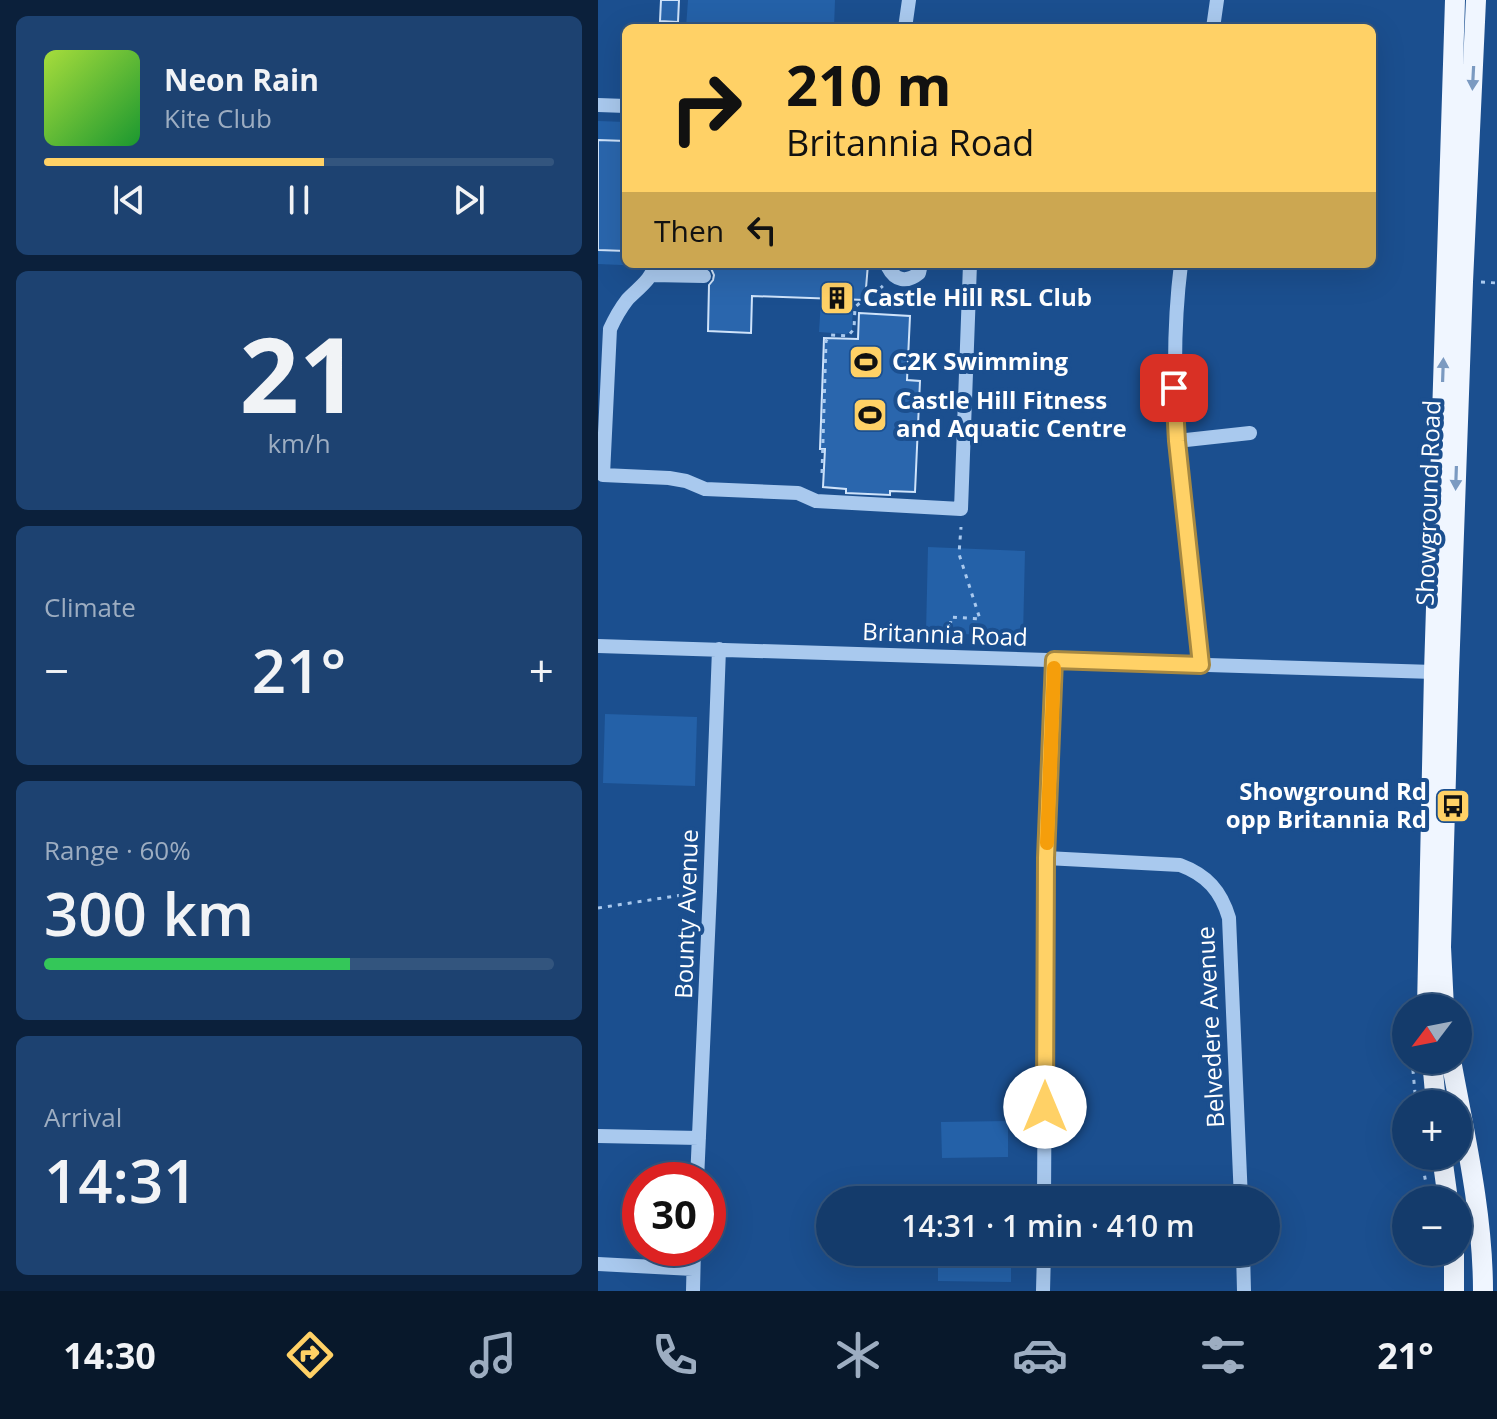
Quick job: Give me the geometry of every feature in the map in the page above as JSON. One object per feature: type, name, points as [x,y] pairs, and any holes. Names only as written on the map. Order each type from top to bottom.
[{"type":"main road","name":"Showground Road","points":[[1427,994],[1455,0]]},
{"type":"main road","name":"Showground Road","points":[[1443,994],[1441,947],[1449,673],[1476,0]]},
{"type":"main road","points":[[1453,1074],[1477,1208],[1483,1291]]},
{"type":"main road","points":[[1454,1266],[1454,1291]]},
{"type":"street","points":[[906,24],[909,0]]},
{"type":"street","points":[[1214,24],[1217,0]]},
{"type":"street","points":[[598,105],[622,106]]},
{"type":"street","points":[[889,268],[895,277],[904,280],[919,273],[920,268]]},
{"type":"street","points":[[704,276],[653,269],[616,314],[610,329],[603,475],[669,478],[705,489],[798,493],[816,501],[961,509],[970,268]]},
{"type":"street","points":[[1181,268],[1174,388],[1201,665]]},
{"type":"street","points":[[1177,441],[1250,433]]},
{"type":"street","name":"Britannia Road","points":[[598,646],[1434,672]]},
{"type":"street","name":"Bounty Avenue","points":[[698,1162],[719,649]]},
{"type":"street","points":[[1044,1186],[1046,858],[1054,660]]},
{"type":"street","name":"Belvedere Avenue","points":[[1046,858],[1180,865],[1206,878],[1224,902],[1229,918],[1240,1186]]},
{"type":"street","points":[[598,1136],[699,1138]]},
{"type":"street","points":[[598,1264],[693,1269]]},
{"type":"street","points":[[693,1266],[693,1291]]},
{"type":"street","points":[[1043,1291],[1044,1266]]},
{"type":"street","points":[[1243,1266],[1244,1291]]},
{"type":"path","points":[[1475,282],[1497,283]]},
{"type":"path","points":[[822,473],[826,341],[831,335],[848,336],[854,329],[855,307],[886,283]]},
{"type":"path","points":[[949,657],[951,617],[980,619],[959,554],[961,527]]},
{"type":"path","points":[[598,908],[710,891]]},
{"type":"shaded area","points":[[688,0],[835,0],[834,24],[686,24]]},
{"type":"shaded area","points":[[598,121],[622,122],[622,265],[598,264]]},
{"type":"shaded area","points":[[821,300],[853,302],[852,330],[847,334],[819,332]]},
{"type":"shaded area","points":[[928,547],[1025,551],[1023,636],[926,633]]},
{"type":"shaded area","points":[[605,714],[697,717],[695,786],[603,783]]},
{"type":"shaded area","points":[[1008,1121],[1008,1157],[942,1158],[941,1122]]},
{"type":"shaded area","points":[[938,1266],[1011,1266],[1011,1282],[938,1281]]},
{"type":"building","points":[[661,0],[679,0],[678,22],[660,21]]},
{"type":"building","points":[[598,140],[622,141],[622,251],[598,250]]},
{"type":"building","name":"Castle Hill RSL Club","points":[[711,268],[868,268],[865,300],[752,296],[751,333],[708,331],[709,285],[714,275]]},
{"type":"building","name":"Castle Hill Fitness and Aquatic Centre","points":[[859,313],[910,316],[907,380],[920,381],[915,492],[890,491],[890,495],[846,493],[846,489],[823,487],[825,449],[820,449],[824,338],[858,339]]},
{"type":"slow traffic","points":[[1047,843],[1054,668]]},
{"type":"place","name":"Castle Hill RSL Club","points":[[837,298]]},
{"type":"place","name":"C2K Swimming","points":[[866,362]]},
{"type":"place","name":"Castle Hill Fitness and Aquatic Centre","points":[[870,415]]},
{"type":"place","name":"Showground Rd opp Britannia Rd","points":[[1453,806]]},
{"type":"route","points":[[1045,1107],[1046,858],[1054,660],[1201,665],[1174,388]]}]
